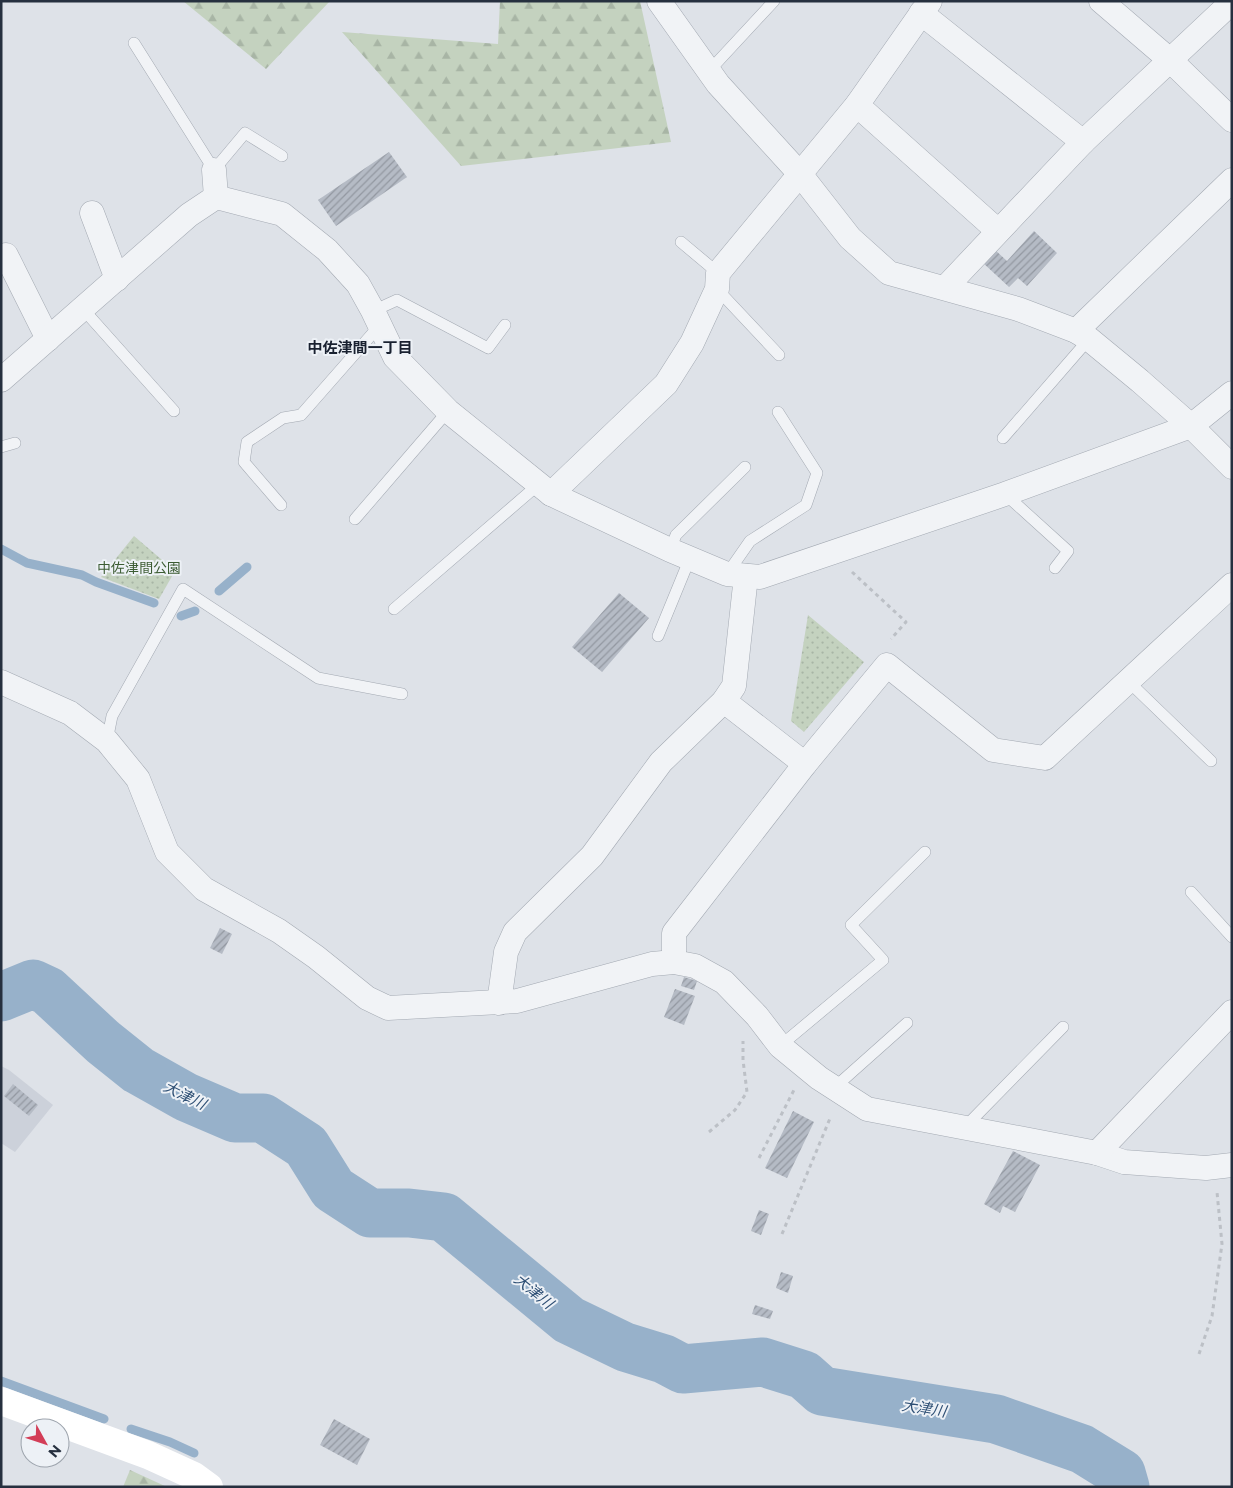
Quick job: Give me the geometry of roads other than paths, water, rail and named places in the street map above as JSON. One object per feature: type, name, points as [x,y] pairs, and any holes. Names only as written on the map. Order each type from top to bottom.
[{"type":"street","points":[[659,1],[710,70],[718,84],[800,174],[850,238],[889,273],[1018,309],[1082,335],[1140,381],[1191,426],[1232,467]]},
{"type":"street","points":[[1101,1],[1171,61],[1232,120]]},
{"type":"street","points":[[945,288],[1083,142],[1232,2]]},
{"type":"street","points":[[545,489],[666,384],[692,343],[717,281],[800,174],[857,105],[926,7],[1083,142]]},
{"type":"street","points":[[857,105],[998,231]]},
{"type":"street","points":[[214,170],[216,197]]},
{"type":"street","points":[[1082,335],[1232,180]]},
{"type":"street","points":[[1,380],[189,215],[216,197],[282,214],[327,250],[358,284],[377,318],[395,357],[448,411],[545,489],[680,554],[737,575],[760,577],[1005,494],[1191,426],[1232,393]]},
{"type":"street","points":[[92,214],[117,279]]},
{"type":"street","points":[[6,255],[48,339]]},
{"type":"street","points":[[499,1003],[506,952],[515,932],[592,856],[661,762],[724,701],[734,686],[737,575]]},
{"type":"street","points":[[674,962],[674,933],[805,764],[887,664],[993,750],[1046,758],[1232,584]]},
{"type":"street","points":[[1,682],[70,713],[107,741],[138,779],[167,852],[204,890],[279,931],[316,957],[367,998],[388,1008],[517,1001],[652,964],[674,962],[695,966],[724,982],[757,1016],[780,1046],[806,1067],[866,1109],[1097,1153],[1124,1162],[1206,1168],[1232,1165]]},
{"type":"street","points":[[724,701],[805,764]]},
{"type":"street","points":[[1097,1153],[1232,1012]]},
{"type":"street","points":[[1,1401],[148,1455],[194,1476],[209,1487]]},
{"type":"lane","points":[[710,70],[774,1]]},
{"type":"lane","points":[[134,43],[214,170],[245,132],[282,156]]},
{"type":"lane","points":[[681,242],[717,281],[779,355]]},
{"type":"lane","points":[[281,505],[244,462],[247,442],[283,418],[301,415],[377,318],[397,300],[488,348],[505,325]]},
{"type":"lane","points":[[83,309],[174,411]]},
{"type":"lane","points":[[1003,438],[1082,335]]},
{"type":"lane","points":[[356,519],[448,411]]},
{"type":"lane","points":[[737,575],[750,541],[806,505],[817,474],[778,412]]},
{"type":"lane","points":[[1,447],[15,443]]},
{"type":"lane","points":[[658,636],[680,554],[676,535],[745,467]]},
{"type":"lane","points":[[394,609],[545,489]]},
{"type":"lane","points":[[1005,494],[1068,551],[1055,568]]},
{"type":"lane","points":[[107,741],[112,716],[183,589],[318,678],[402,694]]},
{"type":"lane","points":[[1128,681],[1211,761]]},
{"type":"lane","points":[[780,1046],[883,960],[851,925],[925,852]]},
{"type":"lane","points":[[1191,892],[1232,936]]},
{"type":"lane","points":[[838,1090],[907,1023]]},
{"type":"lane","points":[[965,1127],[1063,1027]]},
{"type":"waterway","points":[[1,549],[27,563],[82,575],[154,603]]},
{"type":"waterway","points":[[219,591],[247,567]]},
{"type":"waterway","points":[[181,616],[195,611]]},
{"type":"waterway","name":"大津川","points":[[1,997],[33,984],[48,991],[103,1042],[138,1070],[186,1097],[235,1118],[263,1118],[306,1146],[333,1189],[370,1213],[409,1213],[444,1217],[569,1320],[625,1347],[664,1359],[683,1369],[763,1362],[804,1375],[822,1391],[996,1419],[1082,1449],[1121,1473],[1125,1487]]},
{"type":"waterway","points":[[1,1381],[104,1419]]},
{"type":"waterway","points":[[131,1429],[170,1442],[194,1453]]},
{"type":"district","name":"中佐津間一丁目","points":[[360,347]]},
{"type":"park label","name":"中佐津間公園","points":[[139,568]]}]
